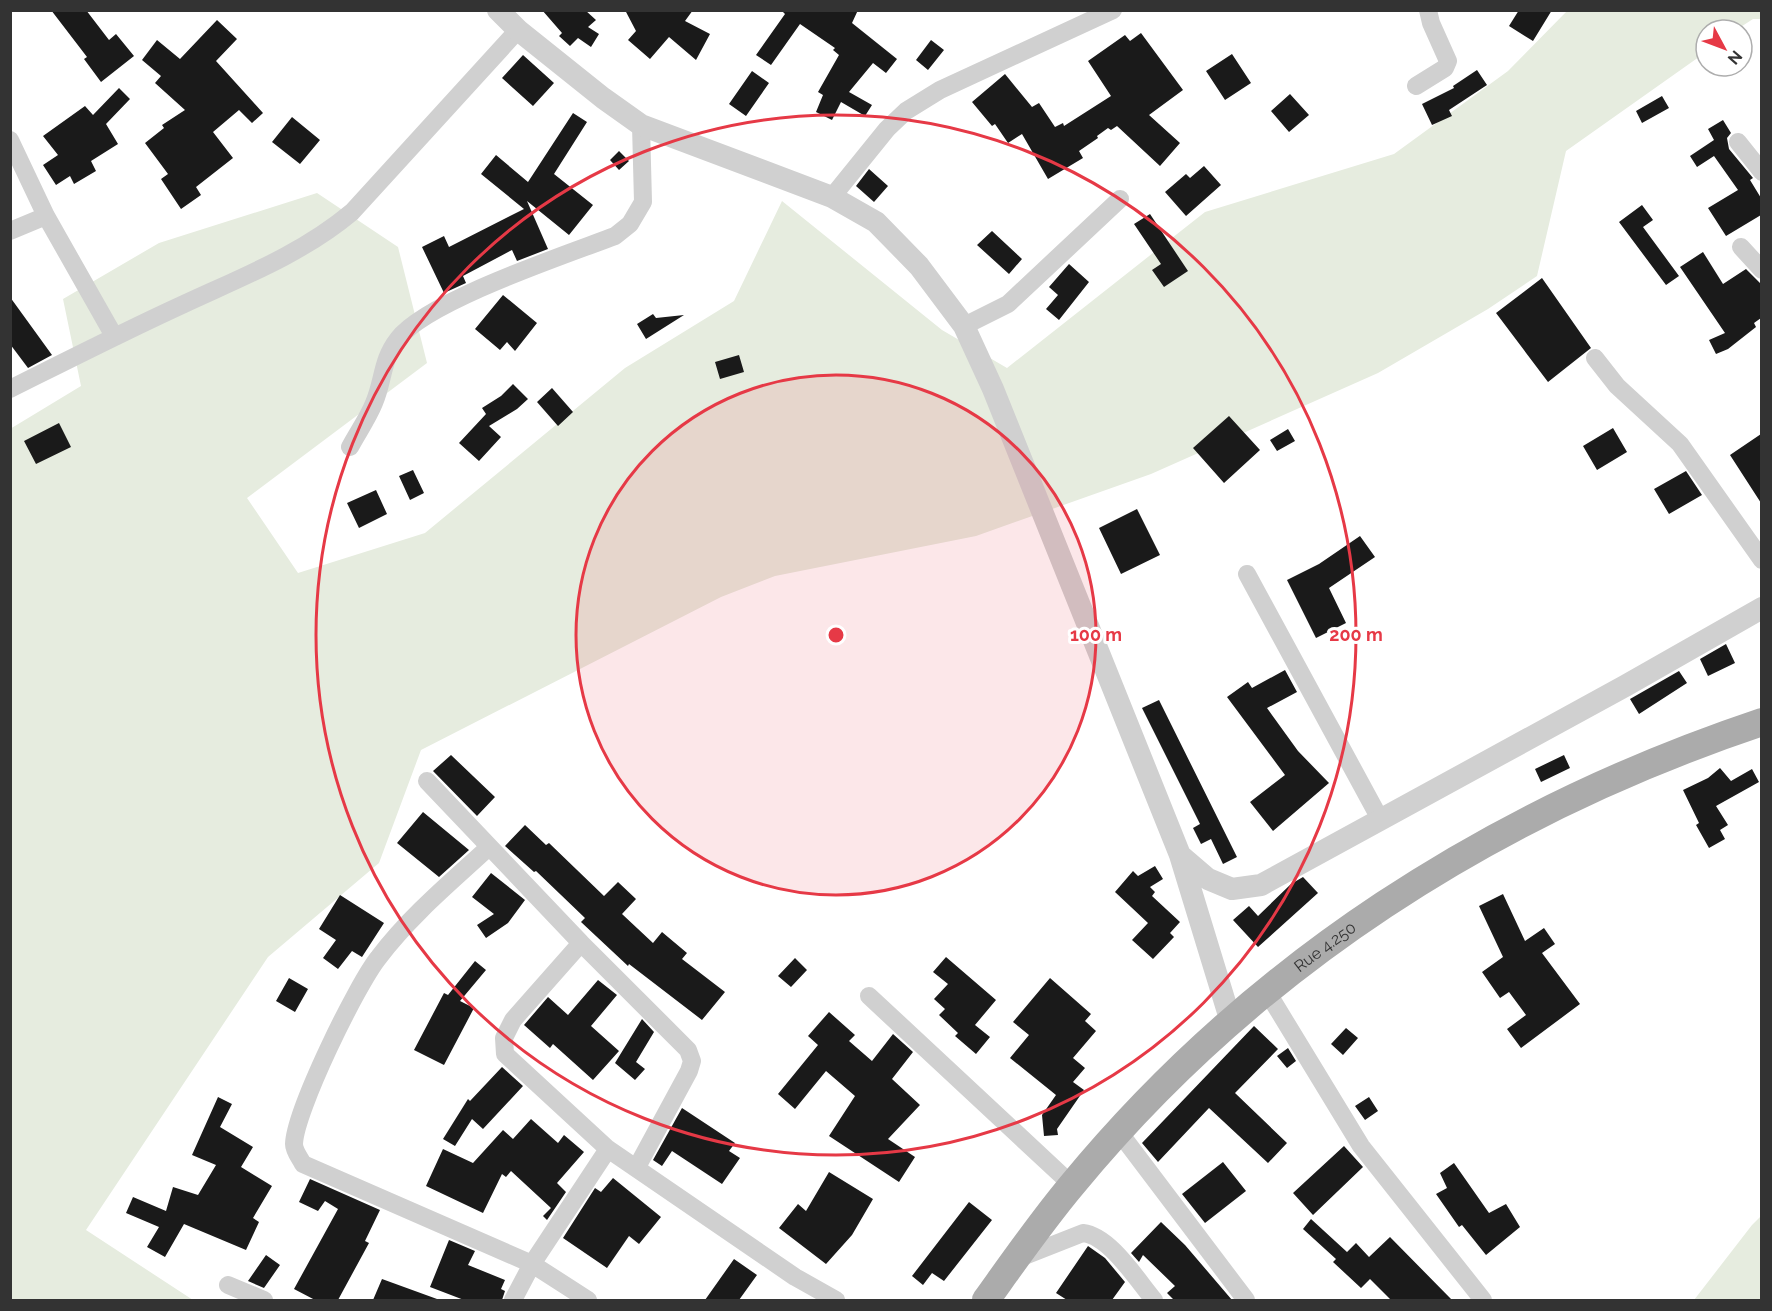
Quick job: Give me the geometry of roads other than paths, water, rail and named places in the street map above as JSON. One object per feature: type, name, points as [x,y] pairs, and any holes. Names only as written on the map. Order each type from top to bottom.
[{"type":"main road","name":"Rue 4.250","points":[[986,1300],[1071,1185],[1119,1132],[1266,990],[1334,938],[1408,887],[1514,825],[1620,776],[1761,722]]},
{"type":"street","points":[[832,197],[887,129],[906,111],[940,90],[1113,10]]},
{"type":"street","points":[[1416,86],[1445,68],[1448,61],[1446,51],[1431,23],[1428,10]]},
{"type":"street","points":[[10,389],[114,336],[291,255],[325,234],[352,212],[508,17],[603,98],[641,125],[832,197],[876,222],[919,266],[964,326],[993,389],[1180,855],[1231,1022]]},
{"type":"street","points":[[350,447],[375,401],[386,358],[399,338],[412,325],[452,302],[615,236],[630,224],[643,202],[641,125]]},
{"type":"street","points":[[10,140],[46,216],[114,336]]},
{"type":"street","points":[[1738,142],[1761,172]]},
{"type":"street","points":[[964,326],[1008,304],[1120,199]]},
{"type":"street","points":[[10,231],[46,216]]},
{"type":"street","points":[[1741,247],[1761,270]]},
{"type":"street","points":[[1595,358],[1617,386],[1680,444],[1761,560]]},
{"type":"street","points":[[1247,574],[1380,819]]},
{"type":"street","points":[[1180,855],[1208,879],[1232,889],[1261,885],[1625,686],[1761,608]]},
{"type":"street","points":[[427,781],[581,943],[688,1050],[692,1061],[689,1071],[637,1167]]},
{"type":"street","points":[[489,847],[403,928],[377,959],[321,1066],[296,1130],[294,1147],[303,1164],[532,1264],[588,1300]]},
{"type":"street","points":[[581,943],[513,1020],[504,1038],[505,1054],[608,1149],[795,1277],[836,1300]]},
{"type":"street","points":[[1266,990],[1361,1146],[1483,1300]]},
{"type":"street","points":[[869,996],[1071,1185]]},
{"type":"street","points":[[1119,1132],[1246,1300]]},
{"type":"street","points":[[513,1300],[532,1264],[608,1149]]},
{"type":"street","points":[[1015,1260],[1083,1233],[1093,1234],[1107,1244],[1154,1300]]},
{"type":"street","points":[[228,1285],[264,1300]]}]
